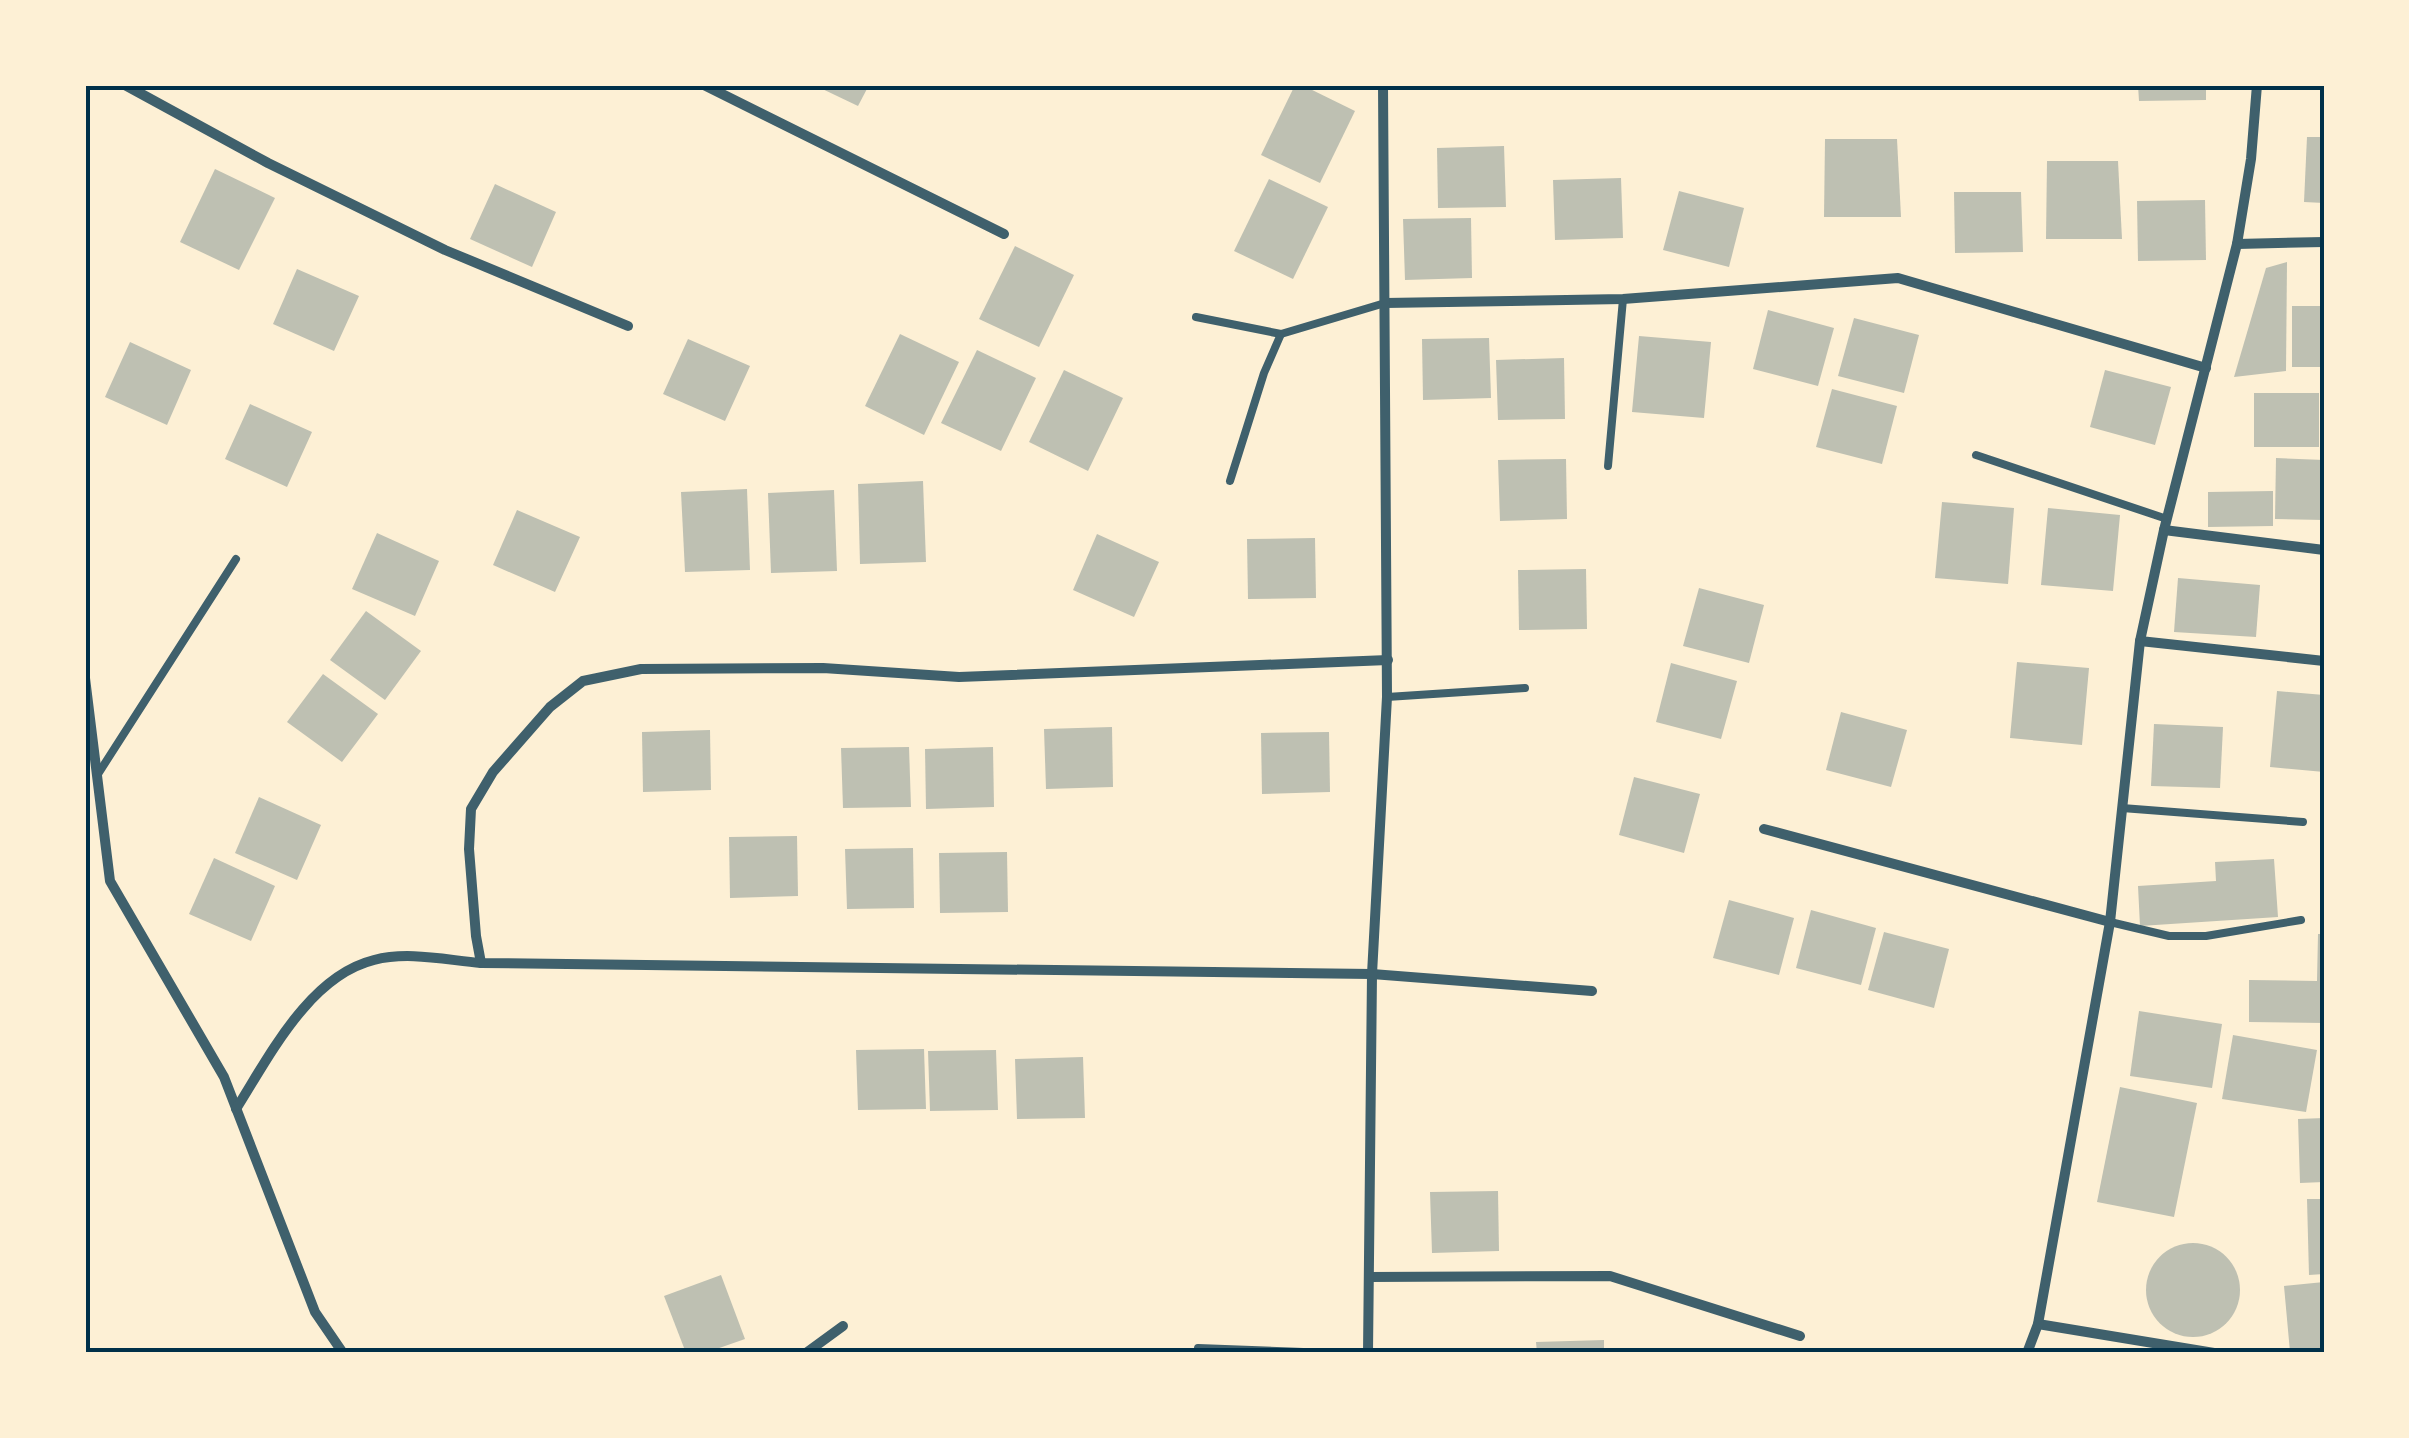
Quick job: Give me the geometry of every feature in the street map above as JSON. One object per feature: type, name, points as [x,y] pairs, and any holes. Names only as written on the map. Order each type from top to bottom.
[{"type":"street","points":[[126,85],[268,163],[445,250],[628,326]]},
{"type":"street","points":[[704,85],[1004,234]]},
{"type":"street","points":[[1368,1353],[1372,974],[1388,697],[1383,85]]},
{"type":"street","points":[[2028,1353],[2038,1324],[2110,922],[2140,640],[2165,524],[2237,244],[2251,159],[2257,85]]},
{"type":"street","points":[[2237,244],[2324,242]]},
{"type":"street","points":[[1385,303],[1622,299],[1898,278],[2206,368]]},
{"type":"street","points":[[2165,524],[2324,550]]},
{"type":"street","points":[[2140,640],[2324,661]]},
{"type":"street","points":[[481,964],[470,865],[471,809],[492,772],[550,707],[583,681],[641,669],[822,668],[959,677],[1388,660]]},
{"type":"street","points":[[85,678],[110,881],[224,1076],[314,1312],[343,1353]]},
{"type":"street","points":[[1764,829],[2110,922]]},
{"type":"street","points":[[236,1110],[302,1010],[336,976],[373,960],[406,956],[481,964],[1372,974],[1592,991]]},
{"type":"street","points":[[1369,1277],[1610,1276],[1800,1336]]},
{"type":"street","points":[[2038,1324],[2214,1353]]},
{"type":"street","points":[[806,1353],[843,1326]]},
{"type":"lane","points":[[1608,466],[1622,299]]},
{"type":"lane","points":[[1196,317],[1281,334],[1385,303]]},
{"type":"lane","points":[[1230,481],[1264,373],[1281,334]]},
{"type":"lane","points":[[1976,455],[2165,524]]},
{"type":"lane","points":[[97,776],[236,560]]},
{"type":"lane","points":[[1388,697],[1525,688]]},
{"type":"lane","points":[[2122,808],[2303,822]]},
{"type":"lane","points":[[2110,922],[2169,936],[2206,936],[2301,920]]},
{"type":"lane","points":[[1198,1348],[1330,1353]]},
{"type":"building","points":[[814,85],[869,85],[858,106]]},
{"type":"building","points":[[1295,85],[1355,111],[1320,183],[1261,155]]},
{"type":"building","points":[[2138,85],[2206,85],[2206,100],[2139,101]]},
{"type":"building","points":[[2307,137],[2324,137],[2324,203],[2304,202]]},
{"type":"building","points":[[1825,139],[1897,139],[1901,217],[1824,217]]},
{"type":"building","points":[[1504,146],[1506,207],[1438,208],[1437,148]]},
{"type":"building","points":[[2047,161],[2118,161],[2122,239],[2046,239]]},
{"type":"building","points":[[215,169],[275,198],[239,270],[180,242]]},
{"type":"building","points":[[1621,178],[1623,238],[1555,240],[1553,180]]},
{"type":"building","points":[[1269,179],[1328,207],[1293,279],[1234,251]]},
{"type":"building","points":[[495,184],[556,212],[532,267],[470,239]]},
{"type":"building","points":[[1679,191],[1744,208],[1729,267],[1663,250]]},
{"type":"building","points":[[1954,192],[2021,192],[2023,252],[1955,253]]},
{"type":"building","points":[[2205,200],[2206,260],[2138,261],[2137,201]]},
{"type":"building","points":[[1471,218],[1472,278],[1405,280],[1403,219]]},
{"type":"building","points":[[1015,246],[1074,275],[1039,347],[979,319]]},
{"type":"building","points":[[2287,262],[2286,371],[2234,377],[2266,268]]},
{"type":"building","points":[[297,269],[359,296],[334,351],[273,324]]},
{"type":"building","points":[[2292,306],[2324,306],[2324,367],[2292,367]]},
{"type":"building","points":[[1768,310],[1834,328],[1818,386],[1753,369]]},
{"type":"building","points":[[1854,318],[1919,335],[1904,393],[1838,376]]},
{"type":"building","points":[[900,334],[959,362],[924,435],[865,406]]},
{"type":"building","points":[[1639,336],[1711,342],[1704,418],[1632,412]]},
{"type":"building","points":[[1489,338],[1491,398],[1423,400],[1422,339]]},
{"type":"building","points":[[688,339],[750,366],[725,421],[663,394]]},
{"type":"building","points":[[130,342],[191,370],[167,425],[105,397]]},
{"type":"building","points":[[977,350],[1036,378],[1001,451],[941,423]]},
{"type":"building","points":[[1564,358],[1565,419],[1498,420],[1496,360]]},
{"type":"building","points":[[1064,370],[1123,398],[1088,471],[1029,442]]},
{"type":"building","points":[[2105,370],[2171,387],[2155,445],[2090,427]]},
{"type":"building","points":[[1832,389],[1897,406],[1882,464],[1816,447]]},
{"type":"building","points":[[2254,393],[2319,393],[2319,447],[2254,447]]},
{"type":"building","points":[[250,404],[312,432],[287,487],[225,459]]},
{"type":"building","points":[[2276,458],[2324,460],[2324,520],[2275,519]]},
{"type":"building","points":[[1566,459],[1567,519],[1500,521],[1498,460]]},
{"type":"building","points":[[923,481],[926,562],[860,564],[858,484]]},
{"type":"building","points":[[747,489],[750,570],[685,572],[681,492]]},
{"type":"building","points":[[834,490],[837,571],[771,573],[768,493]]},
{"type":"building","points":[[2273,491],[2273,526],[2208,527],[2208,492]]},
{"type":"building","points":[[1942,502],[2014,508],[2008,584],[1935,578]]},
{"type":"building","points":[[2048,508],[2120,515],[2113,591],[2041,585]]},
{"type":"building","points":[[517,510],[580,537],[555,592],[493,565]]},
{"type":"building","points":[[377,533],[439,561],[415,616],[352,589]]},
{"type":"building","points":[[1097,534],[1159,562],[1134,617],[1073,590]]},
{"type":"building","points":[[1315,538],[1316,598],[1248,599],[1247,539]]},
{"type":"building","points":[[1586,569],[1587,629],[1519,630],[1518,570]]},
{"type":"building","points":[[2178,578],[2260,585],[2256,637],[2174,632]]},
{"type":"building","points":[[1699,588],[1764,605],[1749,663],[1683,646]]},
{"type":"building","points":[[366,611],[421,651],[385,700],[330,660]]},
{"type":"building","points":[[2017,662],[2089,668],[2082,745],[2010,738]]},
{"type":"building","points":[[1671,663],[1737,681],[1721,739],[1656,722]]},
{"type":"building","points":[[323,674],[378,714],[342,762],[287,722]]},
{"type":"building","points":[[2277,691],[2324,695],[2324,772],[2270,767]]},
{"type":"building","points":[[1841,712],[1907,730],[1891,787],[1826,770]]},
{"type":"building","points":[[2154,724],[2223,727],[2220,788],[2151,786]]},
{"type":"building","points":[[1112,727],[1113,787],[1046,789],[1044,729]]},
{"type":"building","points":[[710,730],[711,790],[643,792],[642,732]]},
{"type":"building","points":[[1329,732],[1330,792],[1262,794],[1261,733]]},
{"type":"building","points":[[909,747],[911,807],[843,808],[841,748]]},
{"type":"building","points":[[993,747],[994,807],[926,809],[925,749]]},
{"type":"building","points":[[1634,777],[1700,794],[1684,853],[1619,835]]},
{"type":"building","points":[[259,797],[321,825],[297,880],[235,853]]},
{"type":"building","points":[[797,836],[798,896],[730,898],[729,837]]},
{"type":"building","points":[[913,848],[914,908],[847,909],[845,849]]},
{"type":"building","points":[[1007,852],[1008,912],[940,913],[939,853]]},
{"type":"building","points":[[214,858],[275,886],[251,941],[189,914]]},
{"type":"building","points":[[2274,859],[2278,917],[2140,926],[2138,886],[2216,881],[2215,862]]},
{"type":"building","points":[[1729,900],[1794,918],[1779,975],[1713,958]]},
{"type":"building","points":[[1811,910],[1876,928],[1861,985],[1796,968]]},
{"type":"building","points":[[1884,932],[1949,949],[1934,1008],[1868,990]]},
{"type":"building","points":[[2318,934],[2324,934],[2324,1023],[2249,1022],[2249,980],[2317,981]]},
{"type":"building","points":[[2139,1011],[2222,1024],[2212,1088],[2130,1076]]},
{"type":"building","points":[[2233,1035],[2317,1050],[2306,1112],[2222,1099]]},
{"type":"building","points":[[924,1049],[926,1109],[858,1110],[856,1050]]},
{"type":"building","points":[[996,1050],[998,1110],[930,1111],[928,1051]]},
{"type":"building","points":[[1083,1057],[1085,1118],[1017,1119],[1015,1059]]},
{"type":"building","points":[[2120,1087],[2197,1103],[2174,1217],[2097,1202]]},
{"type":"building","points":[[2324,1118],[2324,1182],[2300,1183],[2298,1119]]},
{"type":"building","points":[[1498,1191],[1499,1251],[1432,1253],[1430,1192]]},
{"type":"building","points":[[2307,1199],[2324,1199],[2324,1274],[2309,1275]]},
{"type":"building","points":[[2193,1243],[2211,1247],[2226,1257],[2236,1272],[2240,1290],[2236,1308],[2226,1323],[2211,1333],[2193,1337],[2175,1333],[2160,1323],[2150,1308],[2146,1290],[2150,1272],[2160,1257],[2175,1247]]},
{"type":"building","points":[[721,1275],[745,1339],[705,1353],[686,1353],[664,1296]]},
{"type":"building","points":[[2324,1282],[2324,1349],[2290,1352],[2284,1286]]},
{"type":"building","points":[[1604,1340],[1604,1353],[1537,1353],[1536,1342]]}]
